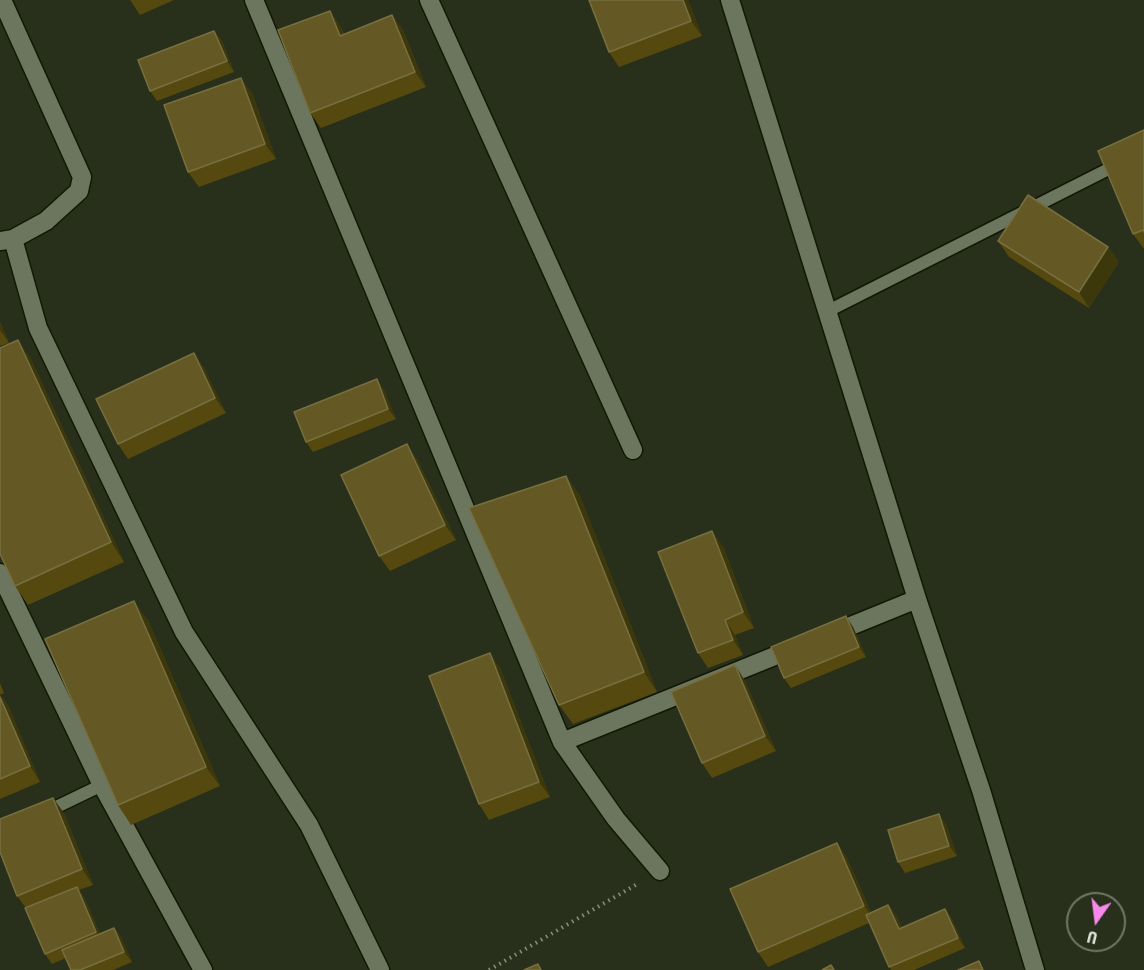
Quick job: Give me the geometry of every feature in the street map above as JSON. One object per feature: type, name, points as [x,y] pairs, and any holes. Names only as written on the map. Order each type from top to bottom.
[{"type":"street","points":[[2,0],[82,177],[79,191],[45,221],[6,241],[38,328],[184,632],[309,825],[380,970]]},
{"type":"street","points":[[254,0],[562,742],[616,819],[660,871]]},
{"type":"street","points":[[429,0],[633,450]]},
{"type":"street","points":[[730,0],[917,599],[981,790],[1035,970]]},
{"type":"street","points":[[0,573],[102,785],[202,970]]},
{"type":"street","points":[[562,742],[917,599]]},
{"type":"lane","points":[[828,311],[1144,151]]},
{"type":"lane","points":[[37,816],[102,785]]},
{"type":"path","points":[[489,970],[660,871]]},
{"type":"building","points":[[589,0],[683,0],[691,21],[609,52]]},
{"type":"building","points":[[330,11],[340,36],[392,15],[415,72],[310,113],[278,30]]},
{"type":"building","points":[[214,31],[227,61],[150,91],[138,60]]},
{"type":"building","points":[[241,78],[265,144],[188,172],[164,105]]},
{"type":"building","points":[[1144,130],[1144,232],[1143,230],[1133,234],[1098,151]]},
{"type":"building","points":[[1028,195],[1108,247],[1079,292],[998,241]]},
{"type":"building","points":[[18,340],[111,542],[15,586],[0,554],[0,348]]},
{"type":"building","points":[[194,353],[215,398],[118,444],[96,399]]},
{"type":"building","points":[[377,379],[388,409],[306,442],[294,412]]},
{"type":"building","points":[[407,444],[445,525],[379,556],[341,475]]},
{"type":"building","points":[[566,476],[644,672],[559,705],[469,508]]},
{"type":"building","points":[[712,531],[743,612],[725,620],[733,640],[698,653],[658,552]]},
{"type":"building","points":[[134,601],[206,767],[118,805],[45,639]]},
{"type":"building","points":[[846,616],[859,647],[784,678],[771,647]]},
{"type":"building","points":[[490,653],[539,782],[479,804],[429,676]]},
{"type":"building","points":[[735,665],[765,736],[702,763],[671,692]]},
{"type":"building","points":[[0,697],[30,766],[0,779]]},
{"type":"building","points":[[53,798],[82,869],[17,896],[0,852],[0,819]]},
{"type":"building","points":[[939,814],[949,846],[898,862],[888,830]]},
{"type":"building","points":[[837,843],[864,906],[758,952],[730,889]]},
{"type":"building","points":[[77,887],[96,932],[45,954],[25,908]]},
{"type":"building","points":[[888,905],[899,929],[945,909],[958,938],[889,967],[866,915]]},
{"type":"building","points":[[114,928],[124,952],[80,970],[71,970],[62,950]]},
{"type":"building","points":[[979,961],[983,970],[958,970]]},
{"type":"building","points":[[538,964],[541,970],[524,970]]},
{"type":"building","points":[[831,965],[834,970],[822,970]]}]
